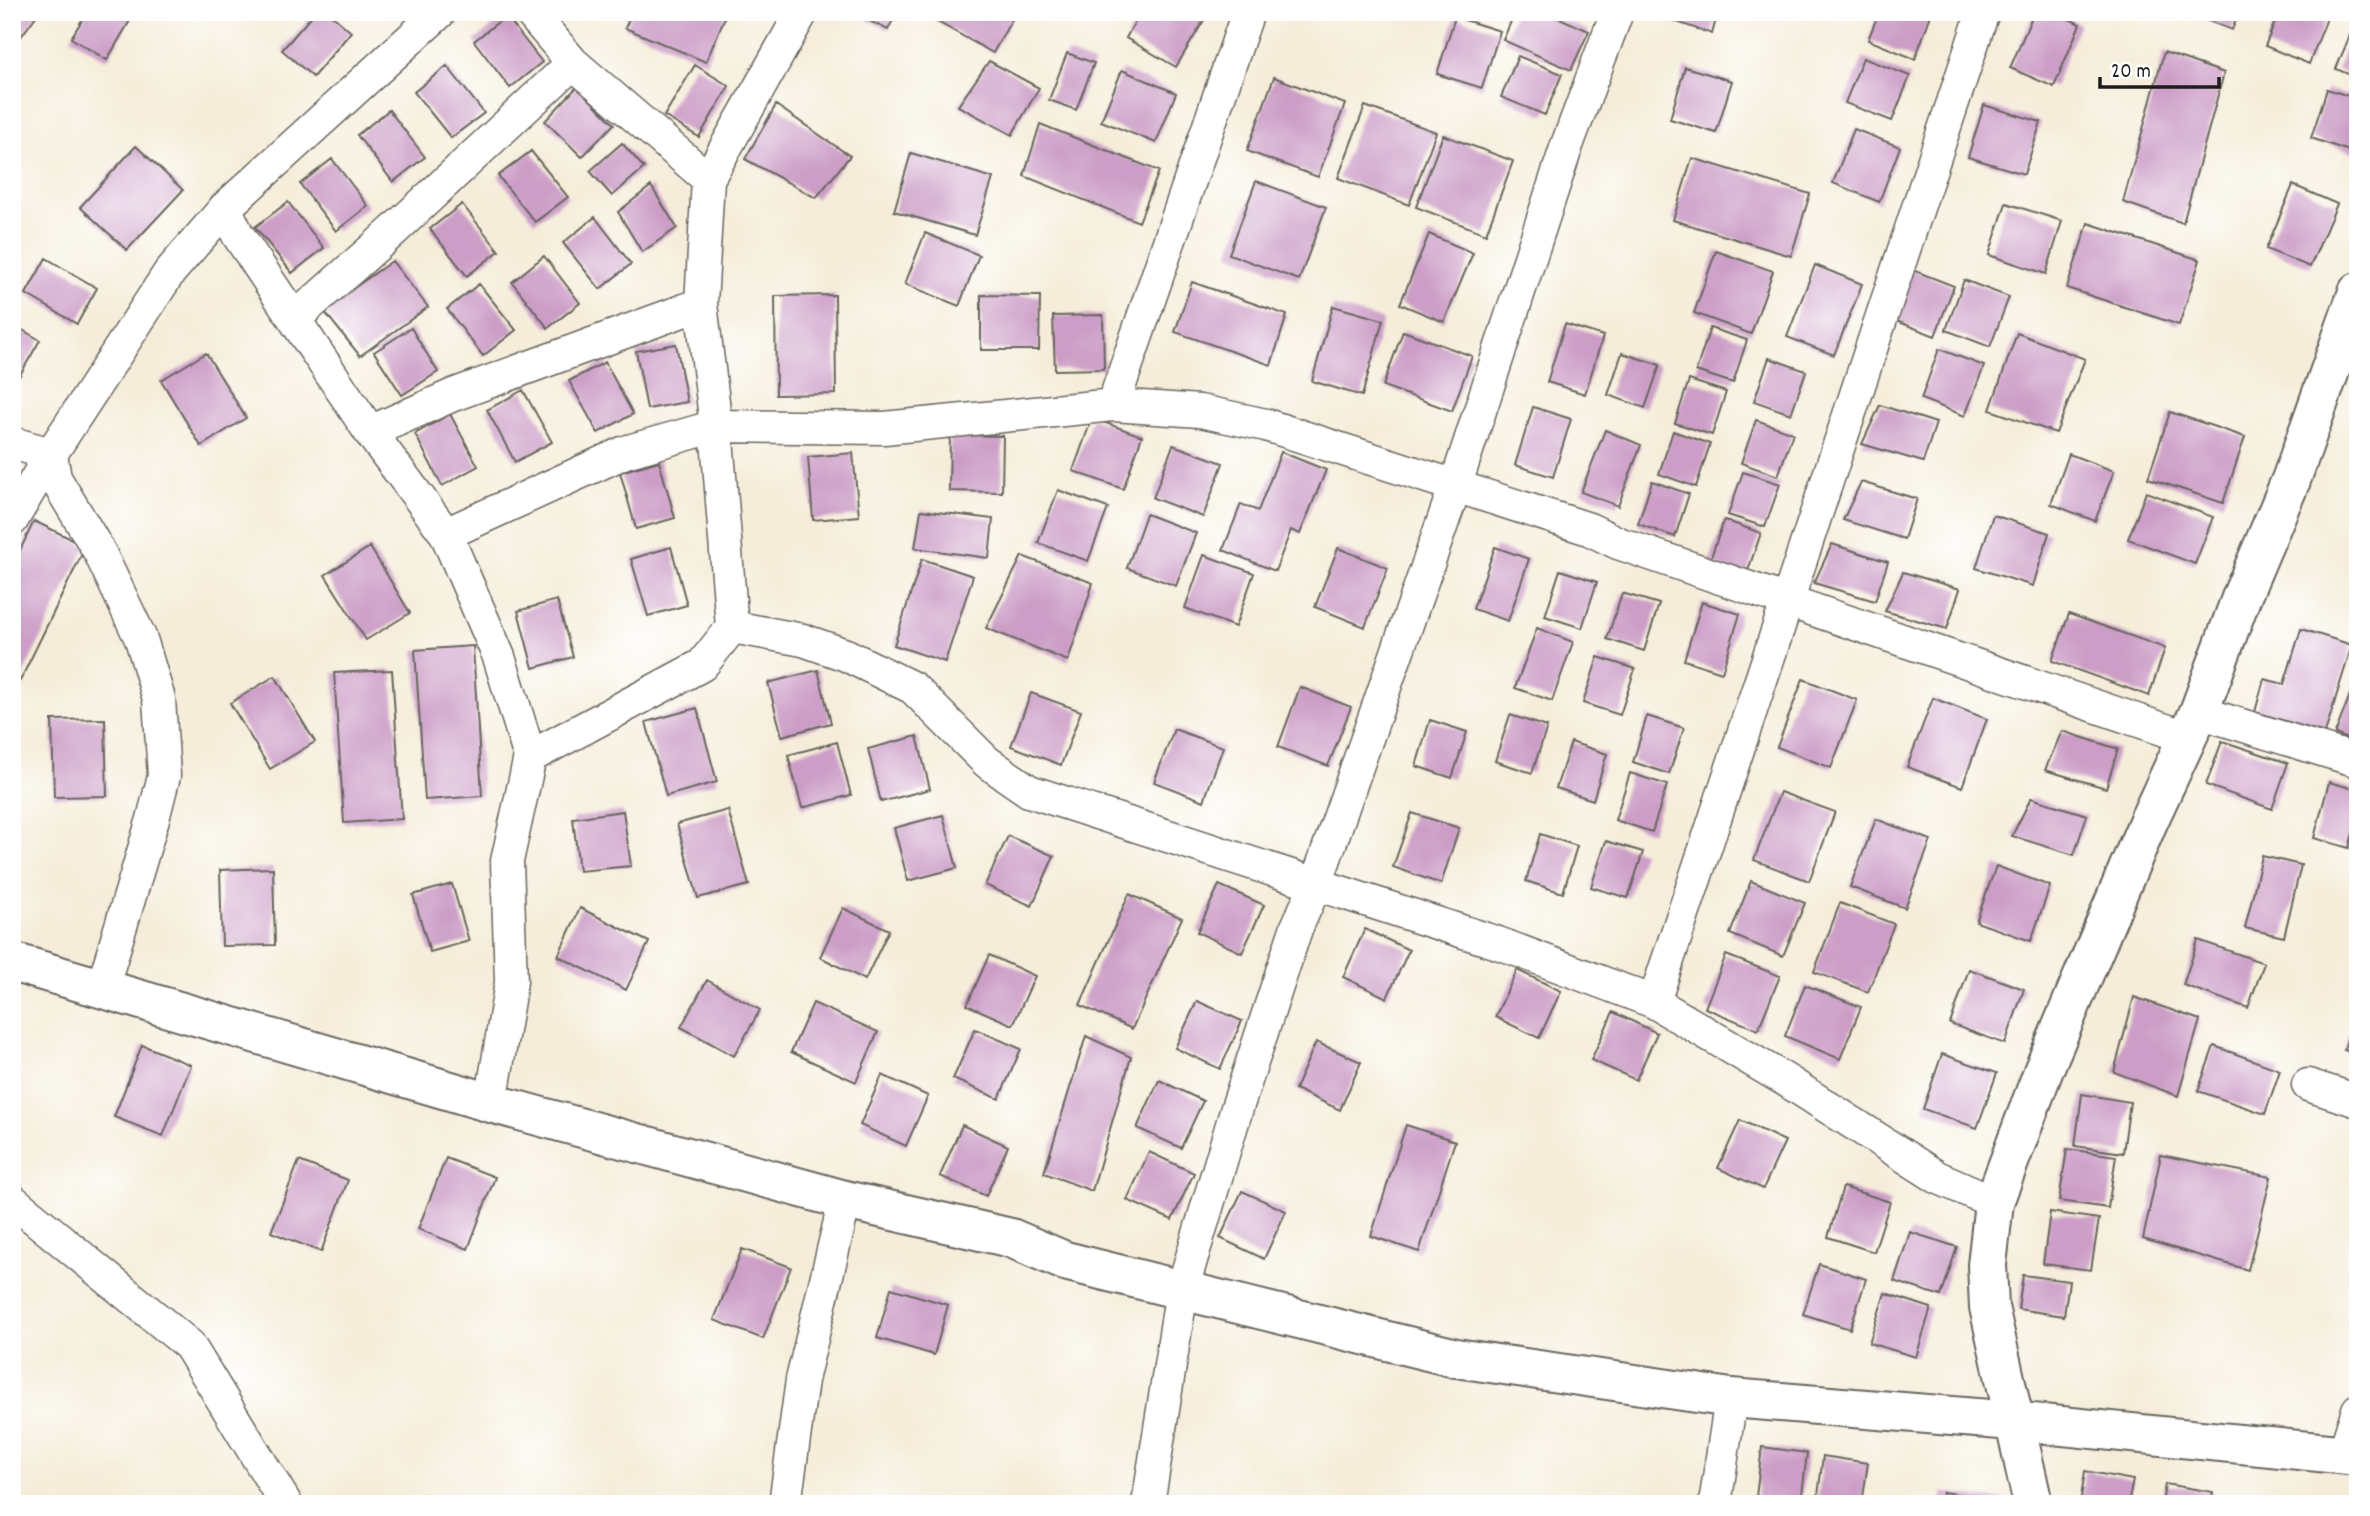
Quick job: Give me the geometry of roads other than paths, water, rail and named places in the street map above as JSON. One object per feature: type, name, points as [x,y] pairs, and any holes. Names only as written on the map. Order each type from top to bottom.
[{"type":"street","points":[[12,520],[51,454],[169,273],[225,208],[440,12]]},
{"type":"street","points":[[530,12],[573,63],[708,179]]},
{"type":"street","points":[[530,757],[702,665],[732,627],[716,426],[701,304],[708,179],[802,12]]},
{"type":"street","points":[[1113,405],[1248,12]]},
{"type":"street","points":[[1149,1504],[1182,1290],[1241,1096],[1296,929],[1316,884],[1455,487],[1567,145],[1617,12]]},
{"type":"street","points":[[1654,1002],[1983,12]]},
{"type":"street","points":[[294,319],[573,63]]},
{"type":"street","points":[[225,208],[238,235],[370,432],[446,534],[499,657],[530,757],[507,861],[511,982],[491,1102]]},
{"type":"street","points":[[2033,1504],[1989,1307],[1987,1265],[1994,1202],[2044,1069],[2192,725],[2241,598],[2291,480],[2358,292]]},
{"type":"street","points":[[370,432],[453,395],[701,304]]},
{"type":"street","points":[[446,534],[625,452],[716,426],[884,428],[1113,405],[1200,411],[1266,425],[1589,529],[1618,543],[1786,599],[2192,725],[2358,761]]},
{"type":"street","points":[[12,443],[51,454]]},
{"type":"street","points":[[51,454],[55,478],[99,551],[141,639],[159,699],[164,776],[102,989]]},
{"type":"street","points":[[732,627],[803,640],[835,651],[913,688],[987,762],[1029,791],[1498,943],[1654,1002],[1787,1081],[1937,1177],[1994,1202]]},
{"type":"street","points":[[12,962],[491,1102],[845,1200],[1011,1238],[1065,1261],[1455,1358],[1731,1398],[2013,1421],[2351,1455],[2358,1410]]},
{"type":"street","points":[[2308,1086],[2358,1101]]},
{"type":"street","points":[[12,1200],[189,1345],[286,1504]]},
{"type":"street","points":[[785,1504],[802,1380],[845,1200]]},
{"type":"street","points":[[1715,1504],[1731,1398]]}]
